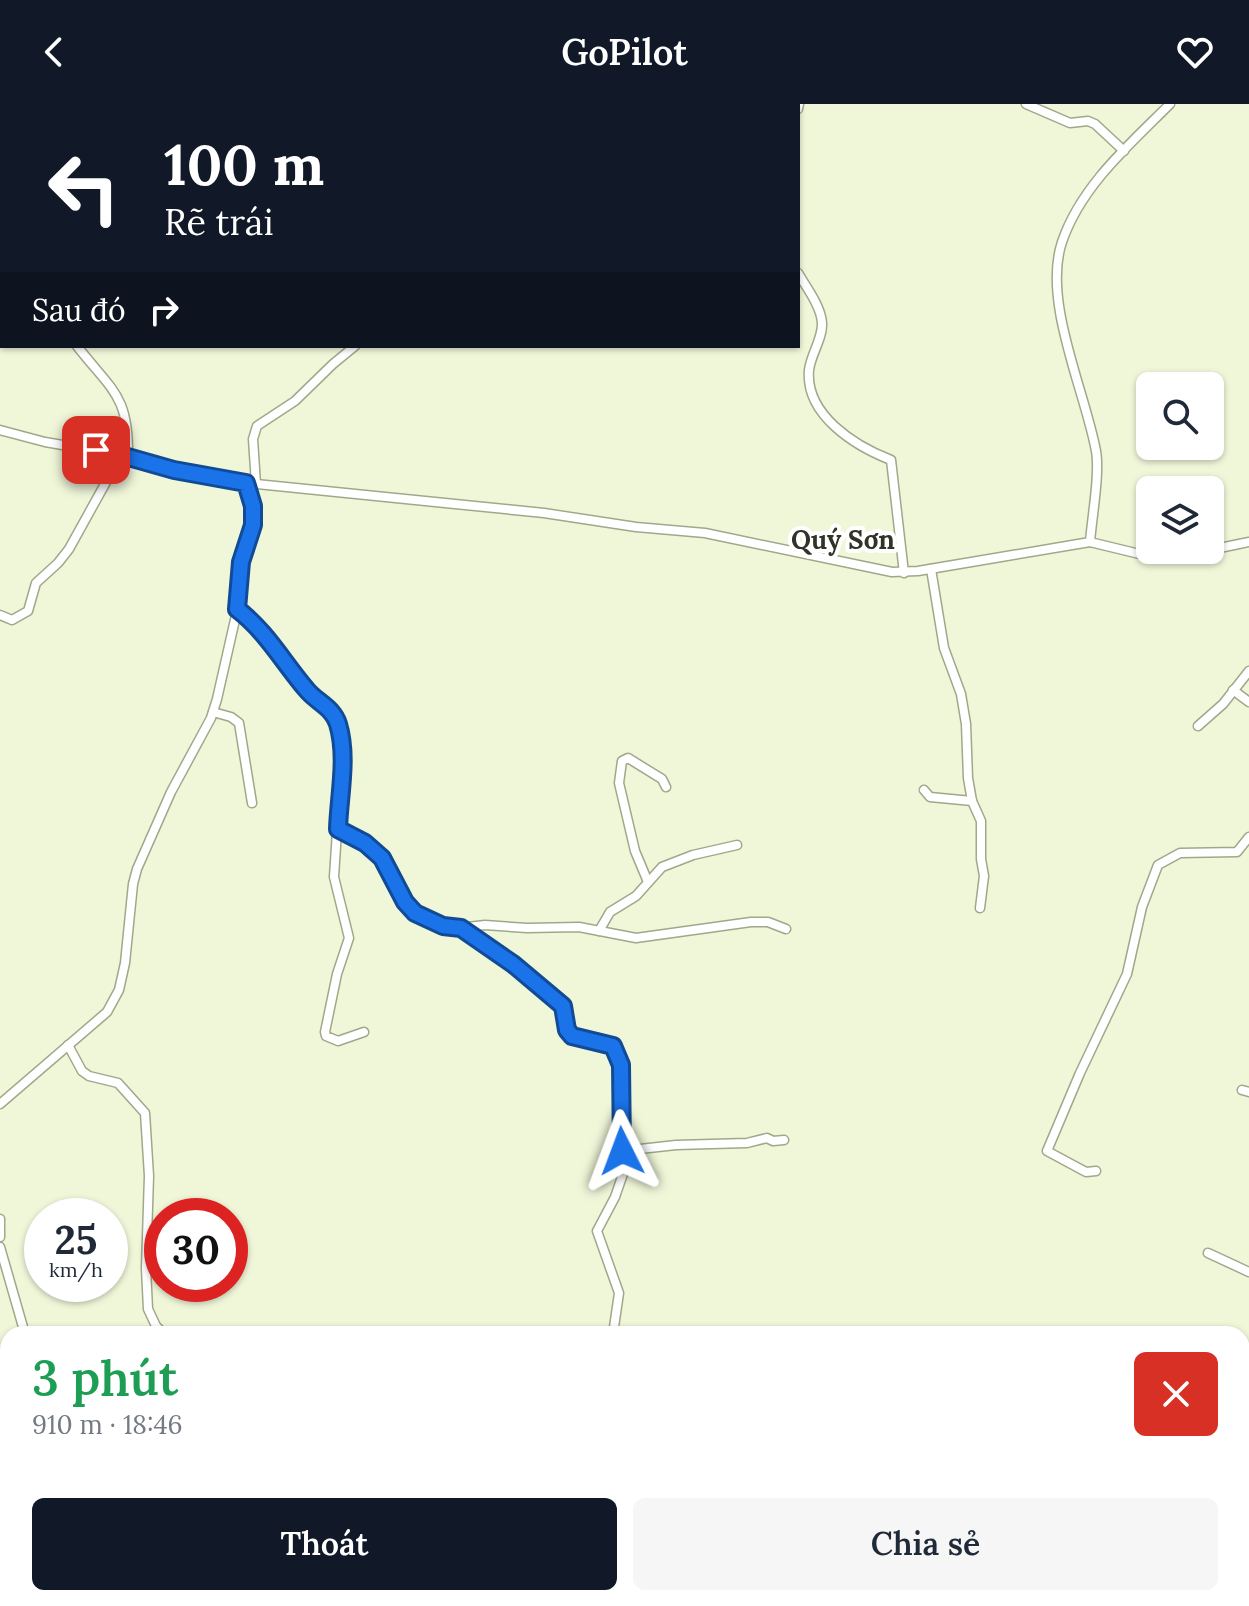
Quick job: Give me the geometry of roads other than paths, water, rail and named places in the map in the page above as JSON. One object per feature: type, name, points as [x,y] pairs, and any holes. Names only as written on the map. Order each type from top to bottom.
[{"type":"street","points":[[1026,104],[1070,123],[1088,121],[1095,124],[1124,151]]},
{"type":"street","points":[[1090,542],[1097,454],[1061,315],[1056,276],[1058,257],[1068,226],[1098,179],[1170,104]]},
{"type":"street","points":[[800,277],[821,319],[821,330],[809,372],[811,392],[835,428],[891,460],[904,573]]},
{"type":"street","points":[[0,615],[12,620],[28,611],[36,583],[69,549],[125,456],[129,430],[125,411],[110,385],[79,348]]},
{"type":"street","points":[[0,1104],[107,1012],[115,999],[125,963],[137,869],[171,792],[213,712],[237,609],[241,562],[253,525],[251,484],[253,439],[257,426],[295,401],[353,348]]},
{"type":"street","points":[[0,430],[45,442],[125,456],[174,470],[251,484],[544,513],[636,527],[705,533],[904,573],[1090,542],[1136,553]]},
{"type":"street","points":[[1224,547],[1249,542]]},
{"type":"street","points":[[931,569],[944,648],[961,694],[966,724],[968,778],[972,801],[981,821],[984,876],[980,908]]},
{"type":"street","points":[[237,609],[258,628],[307,691],[329,708],[338,723],[342,754],[333,865],[335,887],[349,938],[329,1003],[325,1032],[326,1036],[338,1041],[364,1032]]},
{"type":"street","points":[[1198,726],[1223,704],[1249,671]]},
{"type":"street","points":[[1233,690],[1249,702]]},
{"type":"street","points":[[213,712],[231,717],[239,723],[252,803]]},
{"type":"street","points":[[648,882],[635,851],[619,783],[622,761],[628,758],[662,779],[666,787]]},
{"type":"street","points":[[924,790],[930,797],[972,801]]},
{"type":"street","points":[[338,829],[365,843],[382,858],[405,902],[415,913],[443,926],[579,927],[636,938],[751,922],[768,922],[786,929]]},
{"type":"street","points":[[1096,1171],[1086,1172],[1047,1151],[1127,974],[1142,907],[1156,869],[1180,853],[1237,852],[1249,837]]},
{"type":"street","points":[[599,931],[610,912],[636,896],[662,867],[693,855],[737,845]]},
{"type":"street","points":[[461,928],[513,964],[560,1003],[565,1012],[567,1030],[572,1036],[609,1044],[616,1049],[621,1065],[624,1171],[597,1228],[598,1240],[619,1293],[614,1326]]},
{"type":"street","points":[[68,1045],[82,1071],[89,1076],[118,1083],[145,1113],[149,1176],[148,1309],[156,1326]]},
{"type":"street","points":[[622,1151],[676,1145],[747,1143],[767,1138],[784,1140]]},
{"type":"street","points":[[0,1219],[0,1237]]},
{"type":"street","points":[[0,1247],[23,1326]]},
{"type":"street","points":[[1208,1253],[1249,1272]]},
{"type":"district","name":"Quý Sơn","points":[[843,539]]}]
